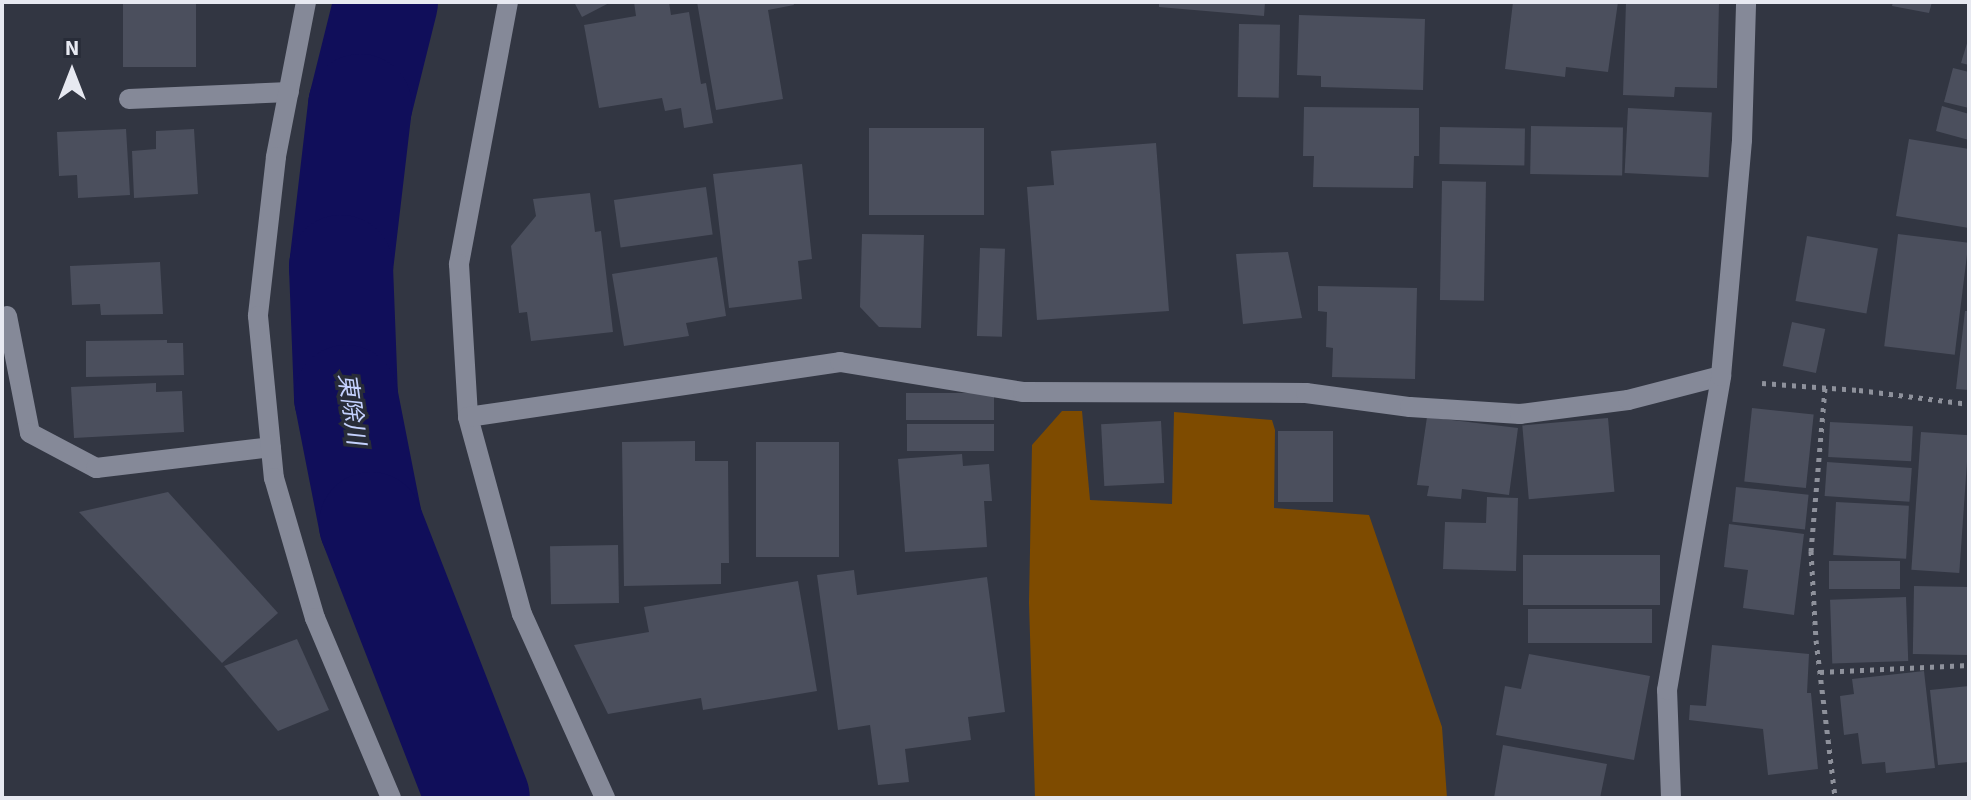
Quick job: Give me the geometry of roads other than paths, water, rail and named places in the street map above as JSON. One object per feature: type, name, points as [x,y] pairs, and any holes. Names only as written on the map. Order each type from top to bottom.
[{"type":"street","points":[[306,2],[276,157],[258,316],[274,478],[315,618],[391,798]]},
{"type":"street","points":[[508,2],[459,264],[468,417],[522,614],[605,798]]},
{"type":"street","points":[[1671,798],[1667,690],[1721,376],[1742,140],[1746,2]]},
{"type":"street","points":[[129,99],[289,92]]},
{"type":"street","points":[[7,316],[30,433],[96,468],[271,447]]},
{"type":"street","points":[[468,417],[840,362],[1023,392],[1306,393],[1410,407],[1520,414],[1628,400],[1721,376]]},
{"type":"waterway","name":"東除川","points":[[386,2],[360,106],[341,267],[346,397],[371,524],[478,798]]}]
